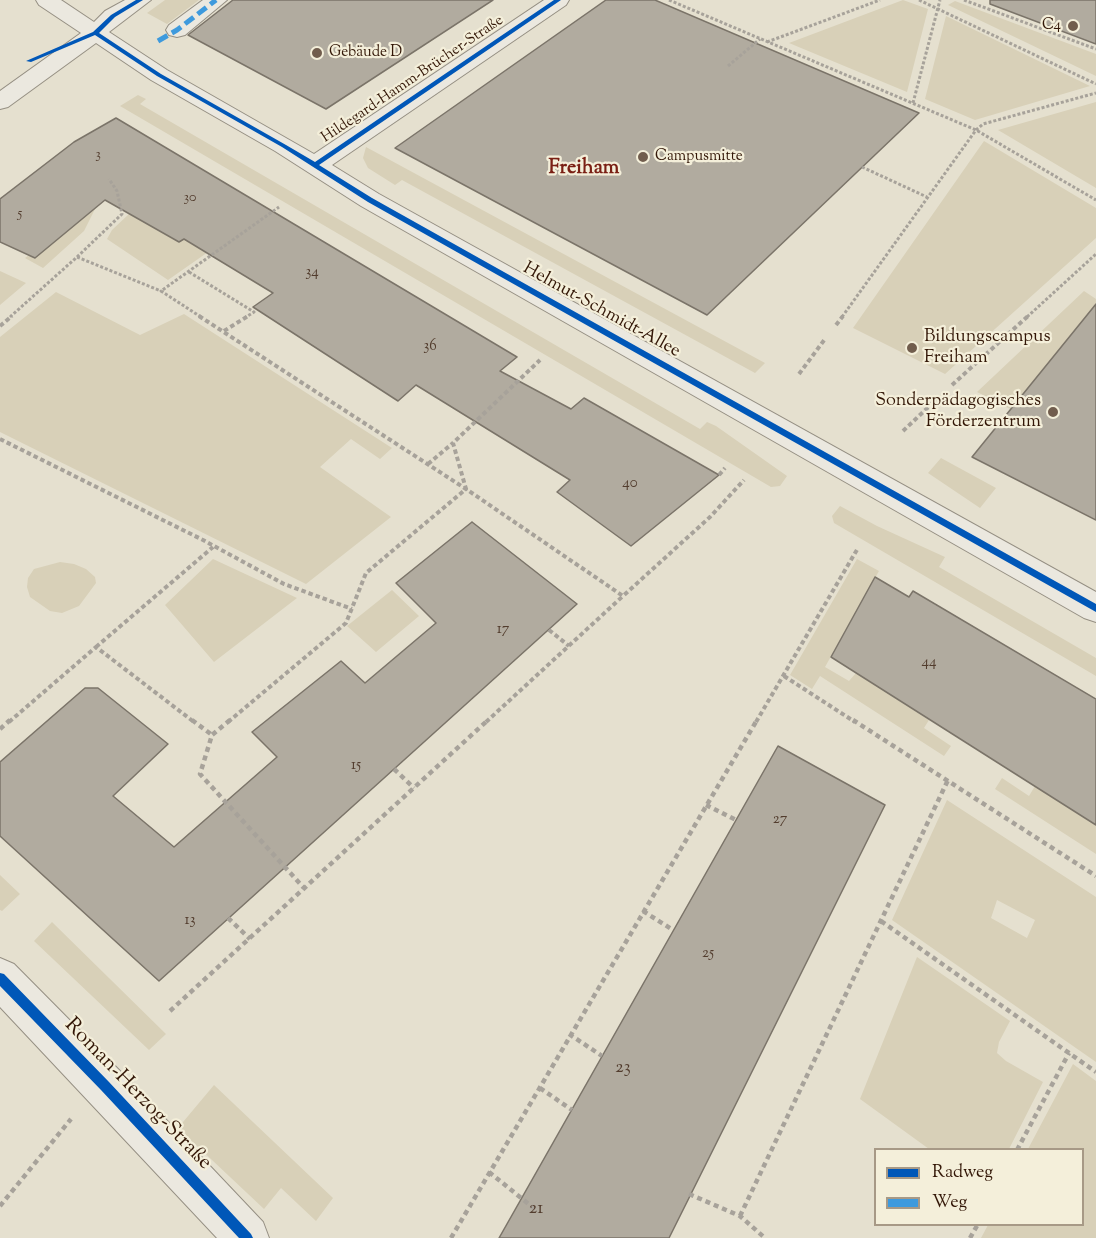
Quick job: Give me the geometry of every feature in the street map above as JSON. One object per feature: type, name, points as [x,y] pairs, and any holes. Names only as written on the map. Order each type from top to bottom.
[{"type":"street","name":"Helmut-Schmidt-Allee","points":[[47,0],[159,75],[315,165],[370,200],[1096,608]]},
{"type":"street","points":[[0,102],[95,33],[113,16],[140,0]]},
{"type":"street","points":[[177,30],[216,0]]},
{"type":"street","name":"Hildegard-Hamm-Brücher-Straße","points":[[315,165],[558,0]]},
{"type":"street","name":"Roman-Herzog-Straße","points":[[0,978],[247,1238]]},
{"type":"path","points":[[669,0],[976,130],[1096,200]]},
{"type":"path","points":[[767,42],[880,0]]},
{"type":"path","points":[[919,0],[1096,84]]},
{"type":"path","points":[[913,103],[940,0]]},
{"type":"path","points":[[963,0],[1096,50]]},
{"type":"path","points":[[728,66],[760,39]]},
{"type":"path","points":[[836,325],[976,130],[983,124],[1096,93]]},
{"type":"path","points":[[862,167],[927,197]]},
{"type":"path","points":[[0,326],[122,214],[117,191],[109,179]]},
{"type":"path","points":[[161,291],[279,207]]},
{"type":"path","points":[[952,385],[1096,254]]},
{"type":"path","points":[[78,256],[161,291],[466,489],[623,596]]},
{"type":"path","points":[[189,272],[254,312],[224,331]]},
{"type":"path","points":[[799,374],[825,339]]},
{"type":"path","points":[[428,464],[540,360]]},
{"type":"path","points":[[903,430],[938,398]]},
{"type":"path","points":[[0,439],[284,584],[352,609]]},
{"type":"path","points":[[453,443],[466,489]]},
{"type":"path","points":[[719,475],[725,468]]},
{"type":"path","points":[[170,1011],[710,517],[744,480]]},
{"type":"path","points":[[304,888],[200,774],[212,735],[346,623],[366,573],[466,489]]},
{"type":"path","points":[[0,729],[213,547]]},
{"type":"path","points":[[451,1238],[540,1088],[569,1034],[784,676],[858,548]]},
{"type":"path","points":[[549,630],[569,646]]},
{"type":"path","points":[[96,647],[212,735]]},
{"type":"path","points":[[784,676],[1096,876]]},
{"type":"path","points":[[394,769],[414,788]]},
{"type":"path","points":[[740,1216],[948,780]]},
{"type":"path","points":[[706,805],[736,820]]},
{"type":"path","points":[[643,911],[673,930]]},
{"type":"path","points":[[228,918],[250,939]]},
{"type":"path","points":[[881,921],[1096,1072]]},
{"type":"path","points":[[569,1034],[602,1056]]},
{"type":"path","points":[[1018,1148],[1069,1053]]},
{"type":"path","points":[[540,1088],[572,1110]]},
{"type":"path","points":[[0,1206],[71,1119]]},
{"type":"path","points":[[489,1172],[536,1210]]},
{"type":"path","points":[[689,1194],[740,1216],[765,1238]]},
{"type":"shaded area","points":[[165,0],[199,0],[167,24],[147,13]]},
{"type":"shaded area","points":[[903,0],[928,9],[907,92],[789,43]]},
{"type":"shaded area","points":[[955,1],[1096,54],[1096,76],[948,5]]},
{"type":"shaded area","points":[[946,16],[1090,86],[975,120],[925,99]]},
{"type":"shaded area","points":[[138,95],[146,99],[140,104],[700,429],[707,422],[716,426],[787,476],[780,486],[771,487],[120,106]]},
{"type":"shaded area","points":[[1096,102],[1096,188],[998,130]]},
{"type":"shaded area","points":[[984,141],[1096,208],[1096,238],[945,374],[853,328]]},
{"type":"shaded area","points":[[366,147],[765,363],[755,373],[402,180],[395,185],[368,168],[363,158]]},
{"type":"shaded area","points":[[96,207],[84,231],[43,268],[25,258]]},
{"type":"shaded area","points":[[228,209],[241,229],[168,280],[107,239],[112,230],[130,213],[179,242]]},
{"type":"shaded area","points":[[0,271],[26,283],[0,305]]},
{"type":"shaded area","points":[[1084,291],[1096,299],[1096,304],[1012,410],[977,392]]},
{"type":"shaded area","points":[[56,292],[140,335],[184,314],[392,448],[380,459],[351,439],[320,467],[391,517],[306,584],[0,432],[0,337]]},
{"type":"shaded area","points":[[941,458],[996,488],[980,508],[928,473]]},
{"type":"shaded area","points":[[840,506],[877,526],[945,557],[939,567],[1096,658],[1096,676],[834,523],[832,516]]},
{"type":"shaded area","points":[[213,559],[297,598],[214,662],[165,605]]},
{"type":"shaded area","points":[[857,559],[879,571],[825,667],[849,681],[856,673],[929,720],[924,728],[951,746],[944,756],[820,676],[812,689],[790,675]]},
{"type":"shaded area","points":[[60,562],[86,569],[95,577],[96,583],[79,606],[62,613],[50,611],[30,597],[27,587],[28,578],[34,569]]},
{"type":"shaded area","points":[[392,590],[419,616],[376,652],[347,626]]},
{"type":"shaded area","points":[[1002,778],[1029,796],[1035,786],[1096,825],[1096,854],[995,789]]},
{"type":"shaded area","points":[[947,800],[1096,897],[1096,1062],[892,920]],"holes":[[[997,900],[1035,920],[1027,938],[991,918]]]},
{"type":"shaded area","points":[[0,875],[20,894],[2,911],[0,910]]},
{"type":"shaded area","points":[[52,922],[166,1034],[149,1050],[34,941]]},
{"type":"shaded area","points":[[917,957],[1010,1021],[999,1042],[997,1053],[1006,1061],[1043,1082],[1010,1148],[928,1148],[860,1099]]},
{"type":"shaded area","points":[[1073,1064],[1096,1081],[1096,1238],[981,1238],[987,1226],[1084,1226],[1084,1148],[1029,1148]]},
{"type":"shaded area","points":[[214,1085],[333,1198],[316,1221],[281,1188],[264,1209],[178,1128]]},
{"type":"building","name":"Gebäude D","points":[[233,0],[493,0],[326,109],[188,35]]},
{"type":"building","name":"Campusmitte","points":[[606,0],[655,0],[919,113],[707,315],[395,148]]},
{"type":"building","name":"C4","points":[[990,0],[1096,0],[1096,44],[990,4]]},
{"type":"building","points":[[116,118],[517,357],[500,371],[571,409],[584,398],[719,475],[631,546],[557,492],[570,480],[416,385],[398,401],[253,307],[273,293],[184,239],[179,242],[105,200],[35,258],[0,242],[0,199],[74,142]]},
{"type":"building","name":"Sonderpädagogisches Förderzentrum","points":[[1096,304],[1096,520],[972,457]]},
{"type":"building","points":[[472,522],[577,604],[159,981],[0,836],[0,762],[85,688],[98,688],[168,744],[113,796],[174,847],[277,757],[252,732],[341,661],[365,683],[436,623],[396,583]]},
{"type":"building","points":[[875,577],[909,597],[913,591],[1096,699],[1096,825],[831,657]]},
{"type":"building","points":[[778,746],[885,805],[669,1238],[499,1238]]},
{"type":"marked path","points":[[158,41],[177,30],[216,0]]},
{"type":"cycle path","points":[[29,61],[95,33],[113,16],[140,0]]},
{"type":"cycle path","points":[[315,165],[558,0]]},
{"type":"cycle path","points":[[95,33],[159,75],[284,146],[370,200],[1096,608]]},
{"type":"cycle path","points":[[0,978],[247,1238]]},
{"type":"place","name":"C4","points":[[1073,26]]},
{"type":"place","name":"Gebäude D","points":[[317,53]]},
{"type":"place","name":"Campusmitte","points":[[643,157]]},
{"type":"place","name":"Bildungscampus Freiham","points":[[912,348]]},
{"type":"place","name":"Sonderpädagogisches Förderzentrum","points":[[1053,412]]},
{"type":"district","name":"Freiham","points":[[584,170]]}]
